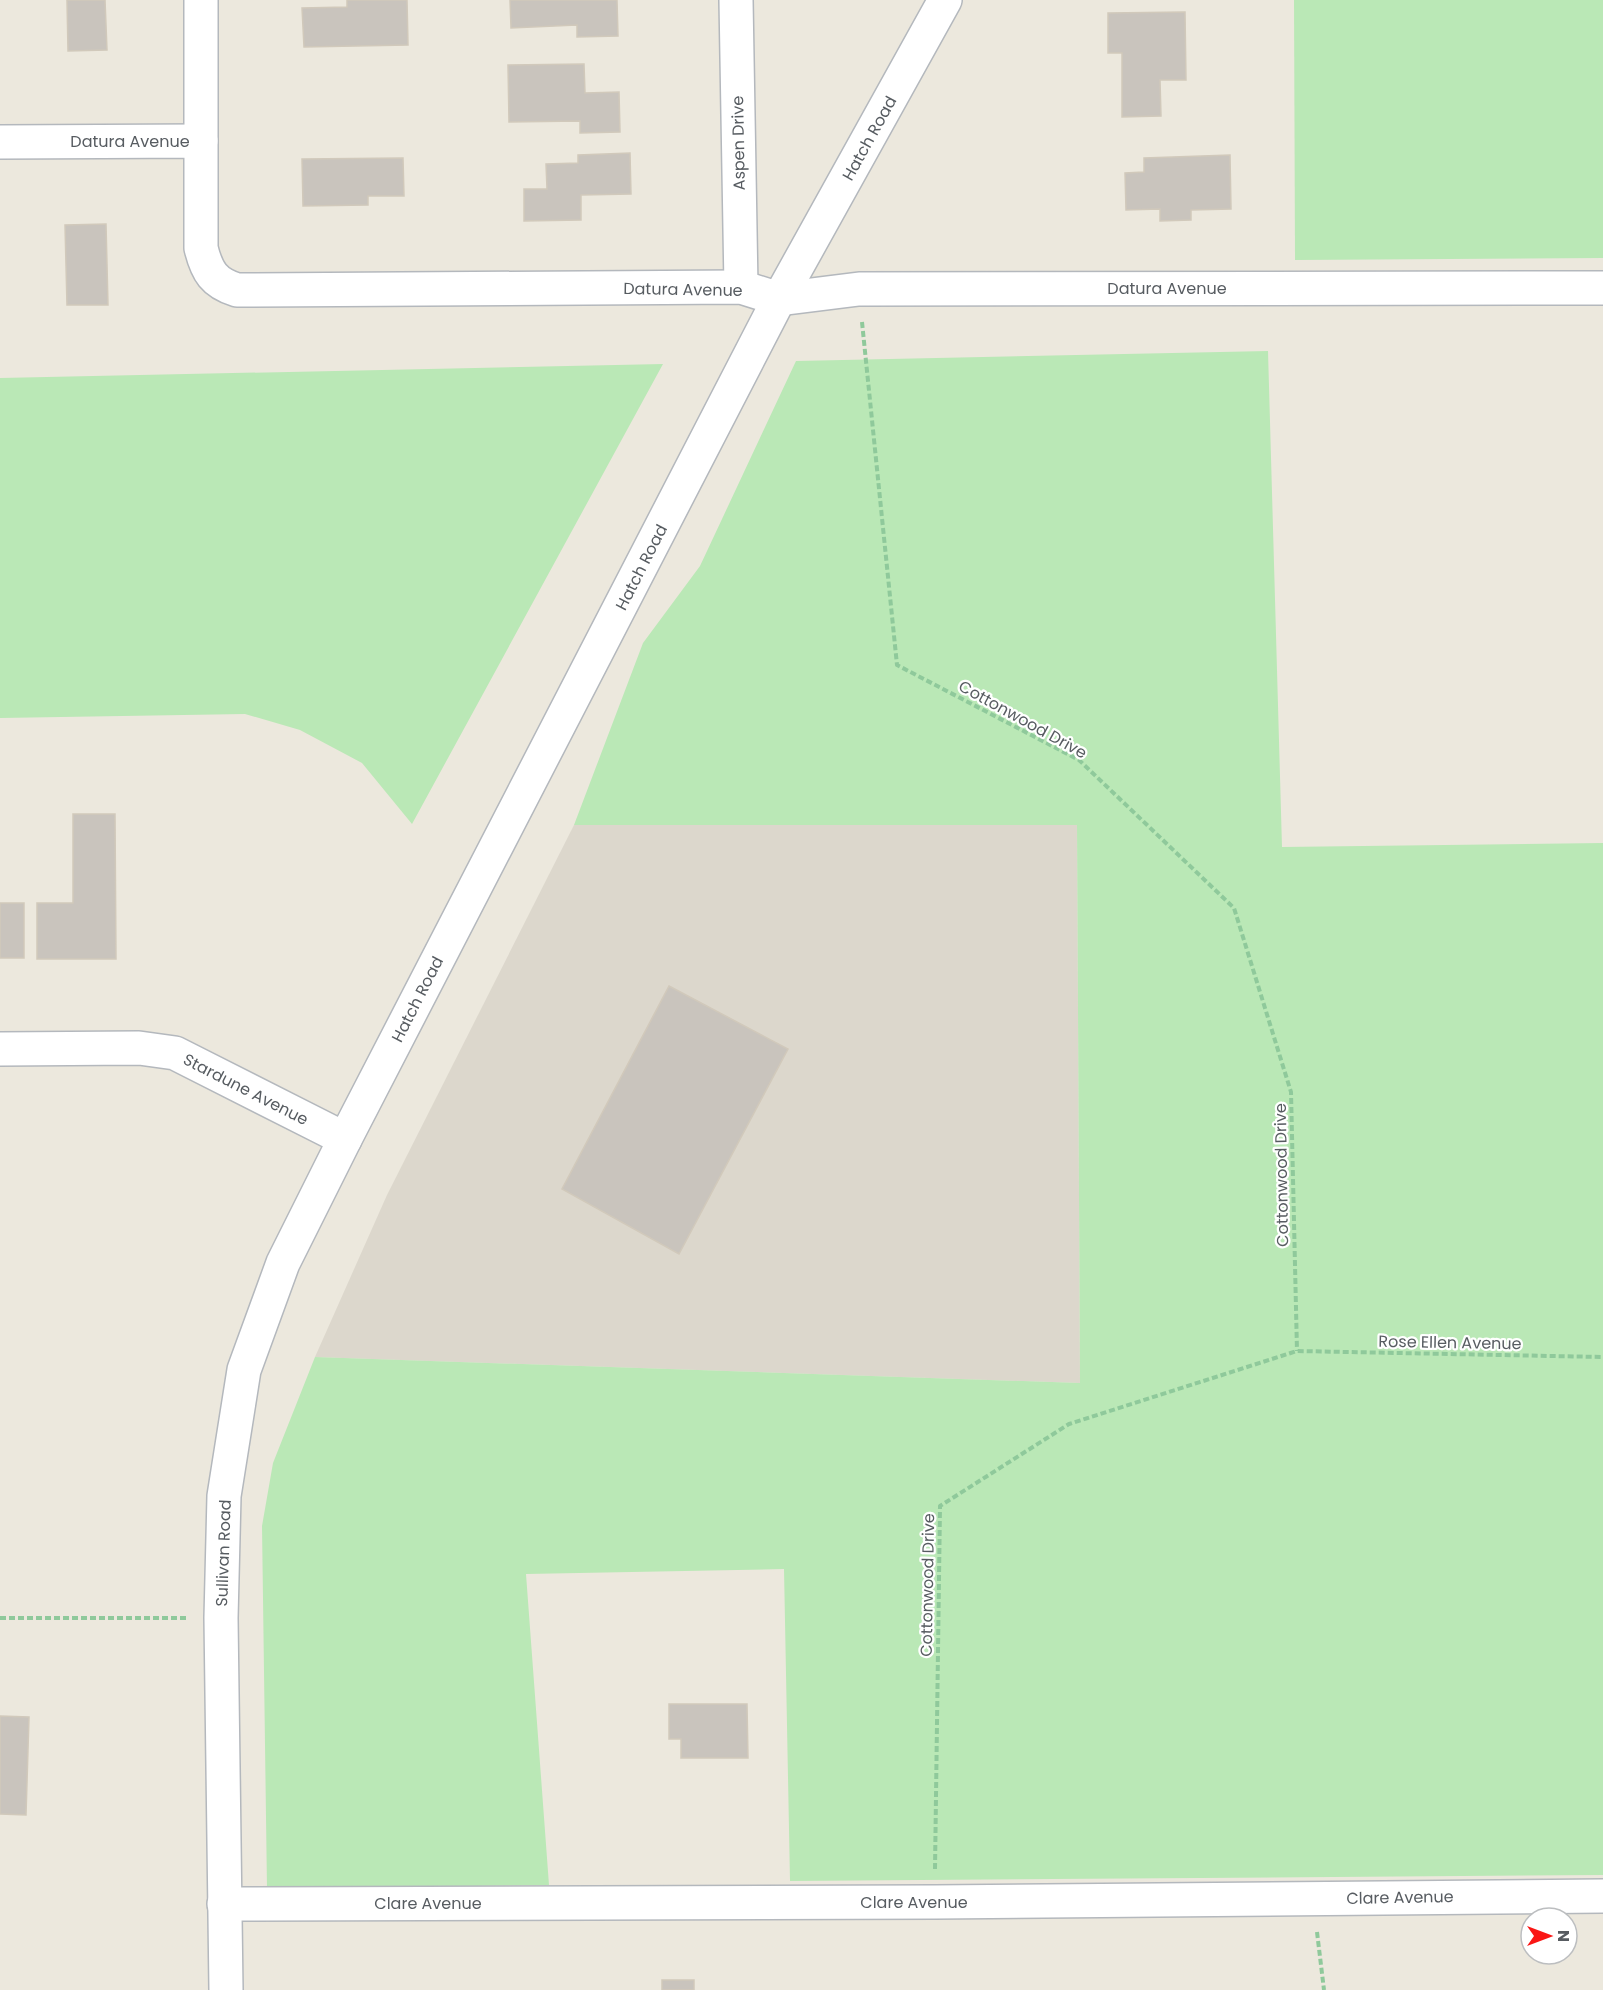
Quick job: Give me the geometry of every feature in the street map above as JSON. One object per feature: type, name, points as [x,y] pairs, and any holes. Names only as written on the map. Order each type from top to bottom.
[{"type":"street","points":[[201,0],[201,141]]},
{"type":"street","name":"Aspen Drive","points":[[736,0],[741,287]]},
{"type":"street","name":"Hatch Road","points":[[345,1139],[779,299],[945,0]]},
{"type":"street","name":"Datura Avenue","points":[[0,142],[201,141],[201,248],[205,264],[214,278],[224,286],[237,290],[741,287],[779,299],[859,289],[1603,288]]},
{"type":"street","name":"Stardune Avenue","points":[[0,1049],[139,1048],[175,1053],[345,1139]]},
{"type":"street","name":"Sullivan Road","points":[[226,1990],[221,1618],[224,1496],[244,1370],[282,1263],[345,1139]]},
{"type":"street","name":"Clare Avenue","points":[[224,1904],[935,1902],[1603,1896]]},
{"type":"path","name":"Cottonwood Drive","points":[[859,289],[897,665],[1079,760],[1234,908],[1291,1092],[1297,1351],[1069,1425],[940,1506],[935,1902]]},
{"type":"path","name":"Rose Ellen Avenue","points":[[1297,1351],[1603,1357]]},
{"type":"path","points":[[0,1618],[221,1618]]},
{"type":"path","points":[[1313,1898],[1324,1990]]},
{"type":"shaded area","points":[[574,825],[1077,825],[1080,1383],[315,1357],[387,1195]]},
{"type":"green space","points":[[1294,0],[1603,0],[1603,258],[1295,260]]},
{"type":"green space","points":[[1268,351],[1282,847],[1603,843],[1603,1875],[790,1881],[784,1569],[526,1574],[549,1885],[267,1889],[262,1526],[273,1463],[315,1357],[1080,1383],[1077,825],[574,825],[643,643],[700,566],[796,361]]},
{"type":"green space","points":[[663,364],[412,824],[362,763],[300,730],[245,714],[0,718],[0,378]]},
{"type":"building","points":[[67,0],[105,0],[107,50],[68,51]]},
{"type":"building","points":[[347,0],[407,0],[408,45],[304,47],[302,8],[347,7]]},
{"type":"building","points":[[510,0],[617,0],[618,36],[577,37],[577,25],[511,28]]},
{"type":"building","points":[[1185,12],[1186,80],[1160,80],[1161,116],[1122,117],[1122,53],[1108,53],[1108,13]]},
{"type":"building","points":[[584,64],[585,93],[619,92],[620,132],[580,133],[580,121],[509,122],[508,65]]},
{"type":"building","points":[[630,153],[631,194],[581,195],[581,220],[524,221],[524,189],[547,189],[546,164],[578,163],[578,155]]},
{"type":"building","points":[[1230,155],[1231,209],[1191,210],[1191,220],[1160,221],[1160,209],[1126,210],[1125,173],[1144,172],[1144,158]]},
{"type":"building","points":[[403,158],[404,196],[368,196],[368,205],[303,206],[302,159]]},
{"type":"building","points":[[106,224],[108,305],[67,305],[65,225]]},
{"type":"building","points":[[73,814],[115,814],[116,959],[37,959],[37,903],[73,903]]},
{"type":"building","points":[[0,903],[24,903],[24,958],[0,958]]},
{"type":"building","points":[[669,986],[788,1049],[679,1254],[562,1189]]},
{"type":"building","points":[[669,1704],[747,1704],[748,1758],[681,1758],[681,1739],[669,1739]]},
{"type":"building","points":[[0,1716],[29,1717],[26,1815],[0,1814]]},
{"type":"building","points":[[662,1980],[694,1980],[694,1990],[662,1990]]}]
